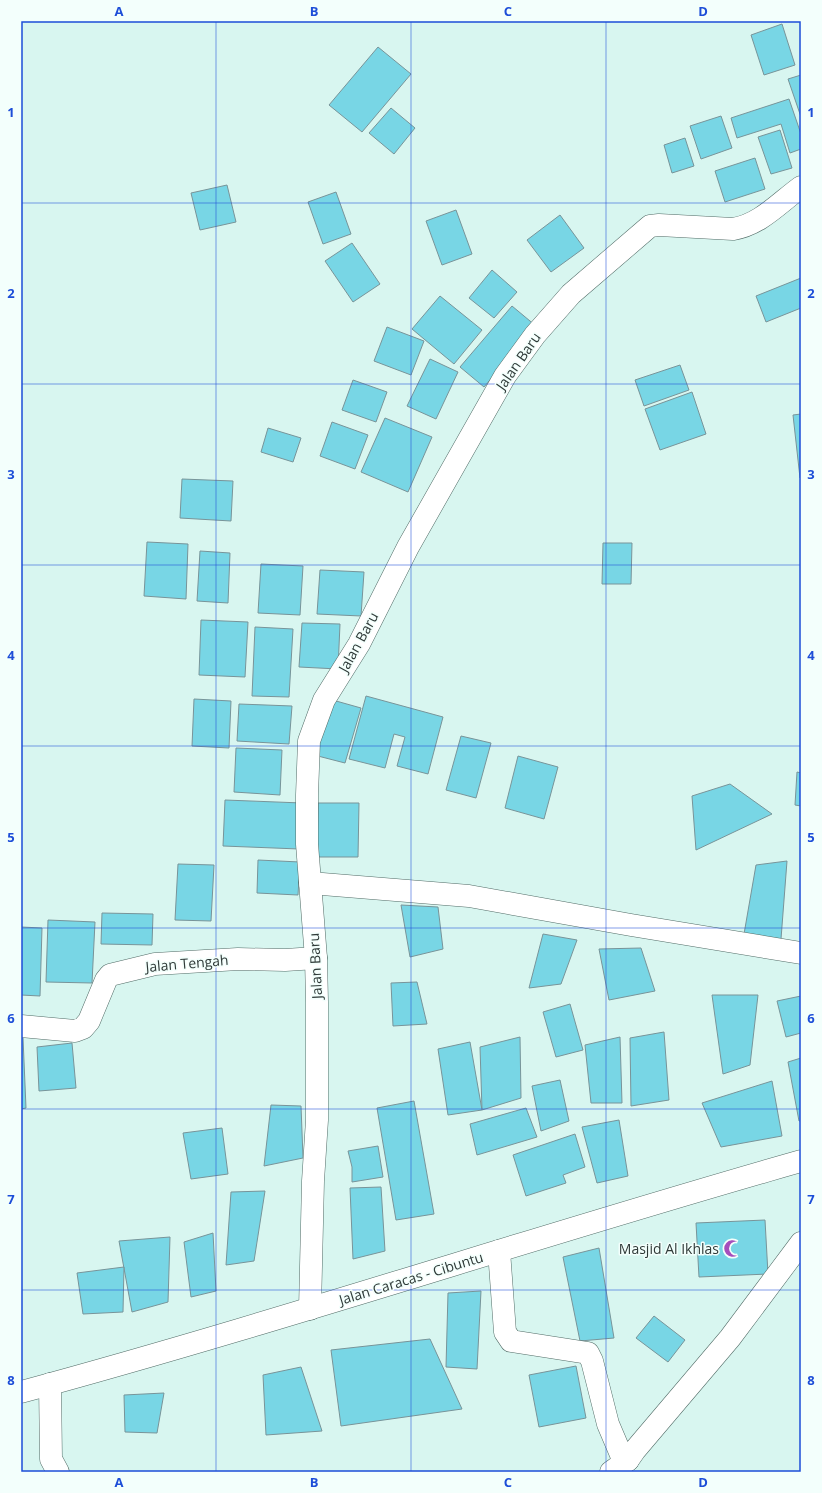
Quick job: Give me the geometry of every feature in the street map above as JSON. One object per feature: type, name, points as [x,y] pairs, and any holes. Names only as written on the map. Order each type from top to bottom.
[{"type":"street","name":"Jalan Baru","points":[[310,1308],[313,1181],[317,1120],[316,958],[307,844],[307,795],[309,741],[324,700],[359,644],[408,547],[509,370],[535,335],[571,294],[650,226],[659,225],[733,229],[744,228],[754,223],[801,186]]},
{"type":"street","points":[[310,883],[469,896],[631,925],[801,952]]},
{"type":"street","name":"Jalan Tengah","points":[[21,1026],[75,1031],[83,1028],[90,1021],[106,980],[110,975],[156,964],[238,958],[285,960],[316,958]]},
{"type":"street","name":"Jalan Caracas - Cibuntu","points":[[21,1392],[310,1308],[677,1196],[801,1161]]},
{"type":"street","points":[[499,1251],[505,1332],[511,1341],[588,1354],[592,1361],[608,1424],[620,1463],[635,1450],[730,1338],[801,1243]]},
{"type":"street","points":[[50,1384],[51,1459],[58,1472]]},
{"type":"building","points":[[782,24],[795,65],[764,75],[751,35]]},
{"type":"building","points":[[378,47],[411,74],[362,132],[329,105]]},
{"type":"building","points":[[801,75],[801,117],[788,79]]},
{"type":"building","points":[[789,99],[801,134],[801,149],[790,153],[781,124],[737,138],[731,118]]},
{"type":"building","points":[[391,108],[415,128],[394,154],[369,133]]},
{"type":"building","points":[[721,116],[732,148],[701,159],[690,126]]},
{"type":"building","points":[[780,130],[792,168],[771,174],[758,137]]},
{"type":"building","points":[[685,138],[694,166],[672,173],[664,145]]},
{"type":"building","points":[[755,158],[765,189],[725,202],[715,171]]},
{"type":"building","points":[[227,185],[236,222],[200,230],[191,193]]},
{"type":"building","points":[[336,192],[351,234],[323,244],[308,202]]},
{"type":"building","points":[[456,210],[472,254],[442,265],[426,221]]},
{"type":"building","points":[[560,215],[584,248],[551,272],[527,240]]},
{"type":"building","points":[[352,243],[380,284],[353,302],[325,261]]},
{"type":"building","points":[[492,270],[517,292],[494,318],[469,298]]},
{"type":"building","points":[[801,278],[801,308],[766,322],[756,296]]},
{"type":"building","points":[[440,296],[482,330],[454,364],[412,329]]},
{"type":"building","points":[[512,306],[536,326],[484,387],[460,367]]},
{"type":"building","points":[[387,327],[424,341],[411,375],[374,361]]},
{"type":"building","points":[[430,359],[458,372],[436,419],[407,406]]},
{"type":"building","points":[[680,365],[689,390],[644,406],[635,380]]},
{"type":"building","points":[[353,380],[387,392],[376,422],[342,410]]},
{"type":"building","points":[[692,392],[706,434],[660,450],[645,409]]},
{"type":"building","points":[[801,414],[801,478],[800,478],[793,415]]},
{"type":"building","points":[[385,418],[432,437],[408,492],[361,472]]},
{"type":"building","points":[[332,422],[368,435],[355,469],[320,456]]},
{"type":"building","points":[[268,428],[301,438],[293,462],[261,452]]},
{"type":"building","points":[[182,479],[233,481],[231,521],[180,518]]},
{"type":"building","points":[[147,542],[188,544],[186,599],[144,596]]},
{"type":"building","points":[[603,543],[632,543],[631,584],[602,584]]},
{"type":"building","points":[[200,551],[230,553],[228,603],[197,601]]},
{"type":"building","points":[[261,564],[303,566],[300,615],[258,613]]},
{"type":"building","points":[[320,570],[364,572],[361,616],[317,614]]},
{"type":"building","points":[[201,620],[248,622],[245,677],[199,675]]},
{"type":"building","points":[[302,623],[340,624],[338,669],[299,667]]},
{"type":"building","points":[[255,627],[293,629],[289,697],[252,696]]},
{"type":"building","points":[[366,696],[443,717],[428,774],[397,766],[405,737],[394,734],[385,768],[349,759]]},
{"type":"building","points":[[194,699],[231,701],[229,748],[192,746]]},
{"type":"building","points":[[329,699],[361,708],[345,763],[314,755]]},
{"type":"building","points":[[239,704],[292,706],[289,744],[237,741]]},
{"type":"building","points":[[461,736],[491,743],[476,798],[446,790]]},
{"type":"building","points":[[236,748],[282,750],[280,795],[234,792]]},
{"type":"building","points":[[518,756],[558,767],[544,819],[505,808]]},
{"type":"building","points":[[797,772],[801,773],[801,806],[795,805]]},
{"type":"building","points":[[730,784],[772,814],[696,850],[692,796]]},
{"type":"building","points":[[225,800],[302,803],[299,849],[223,846]]},
{"type":"building","points":[[318,803],[359,803],[358,857],[317,857]]},
{"type":"building","points":[[258,860],[300,862],[298,895],[257,893]]},
{"type":"building","points":[[787,861],[781,939],[744,934],[756,865]]},
{"type":"building","points":[[178,864],[214,865],[211,921],[175,920]]},
{"type":"building","points":[[401,905],[438,907],[443,949],[410,957]]},
{"type":"building","points":[[102,913],[153,914],[152,945],[101,944]]},
{"type":"building","points":[[48,920],[95,922],[92,983],[46,982]]},
{"type":"building","points":[[21,927],[42,928],[40,996],[21,995]]},
{"type":"building","points":[[543,934],[577,940],[561,984],[529,988]]},
{"type":"building","points":[[641,948],[655,991],[609,1000],[599,949]]},
{"type":"building","points":[[417,982],[427,1024],[393,1026],[391,983]]},
{"type":"building","points":[[712,995],[758,995],[750,1065],[723,1074]]},
{"type":"building","points":[[801,996],[801,1033],[786,1037],[777,1001]]},
{"type":"building","points":[[570,1004],[583,1050],[556,1057],[543,1012]]},
{"type":"building","points":[[664,1032],[669,1100],[631,1106],[630,1038]]},
{"type":"building","points":[[520,1037],[521,1098],[482,1110],[480,1047]]},
{"type":"building","points":[[620,1037],[622,1103],[591,1103],[585,1045]]},
{"type":"building","points":[[23,1038],[26,1108],[21,1109],[21,1039]]},
{"type":"building","points":[[470,1042],[482,1110],[448,1115],[438,1049]]},
{"type":"building","points":[[72,1043],[76,1088],[39,1091],[37,1047]]},
{"type":"building","points":[[801,1058],[801,1121],[799,1121],[788,1062]]},
{"type":"building","points":[[560,1080],[569,1121],[541,1131],[532,1086]]},
{"type":"building","points":[[772,1081],[782,1136],[721,1147],[702,1103]]},
{"type":"building","points":[[414,1101],[434,1214],[396,1220],[377,1108]]},
{"type":"building","points":[[271,1105],[301,1106],[303,1158],[264,1166]]},
{"type":"building","points":[[526,1108],[537,1137],[477,1155],[470,1124]]},
{"type":"building","points":[[619,1120],[628,1176],[597,1183],[582,1127]]},
{"type":"building","points":[[222,1128],[228,1174],[191,1179],[183,1133]]},
{"type":"building","points":[[575,1134],[585,1167],[563,1175],[566,1183],[526,1196],[513,1155]]},
{"type":"building","points":[[378,1146],[383,1177],[352,1182],[352,1167],[348,1151]]},
{"type":"building","points":[[381,1187],[385,1251],[353,1259],[350,1188]]},
{"type":"building","points":[[265,1191],[254,1261],[226,1265],[231,1192]]},
{"type":"building","name":"Masjid Al Ikhlas","points":[[765,1220],[768,1274],[699,1277],[696,1223]]},
{"type":"building","points":[[213,1233],[216,1291],[191,1297],[184,1242]]},
{"type":"building","points":[[170,1237],[168,1302],[132,1312],[119,1241]]},
{"type":"building","points":[[599,1248],[614,1338],[580,1341],[563,1257]]},
{"type":"building","points":[[124,1267],[123,1312],[83,1314],[77,1273]]},
{"type":"building","points":[[481,1291],[477,1369],[446,1367],[448,1293]]},
{"type":"building","points":[[654,1316],[685,1340],[668,1362],[636,1338]]},
{"type":"building","points":[[430,1339],[462,1409],[341,1426],[331,1350]]},
{"type":"building","points":[[576,1366],[586,1418],[539,1427],[529,1375]]},
{"type":"building","points":[[301,1367],[322,1431],[266,1435],[263,1375]]},
{"type":"building","points":[[164,1393],[157,1433],[125,1432],[124,1395]]},
{"type":"place","name":"Masjid Al Ikhlas","points":[[732,1248]]}]
